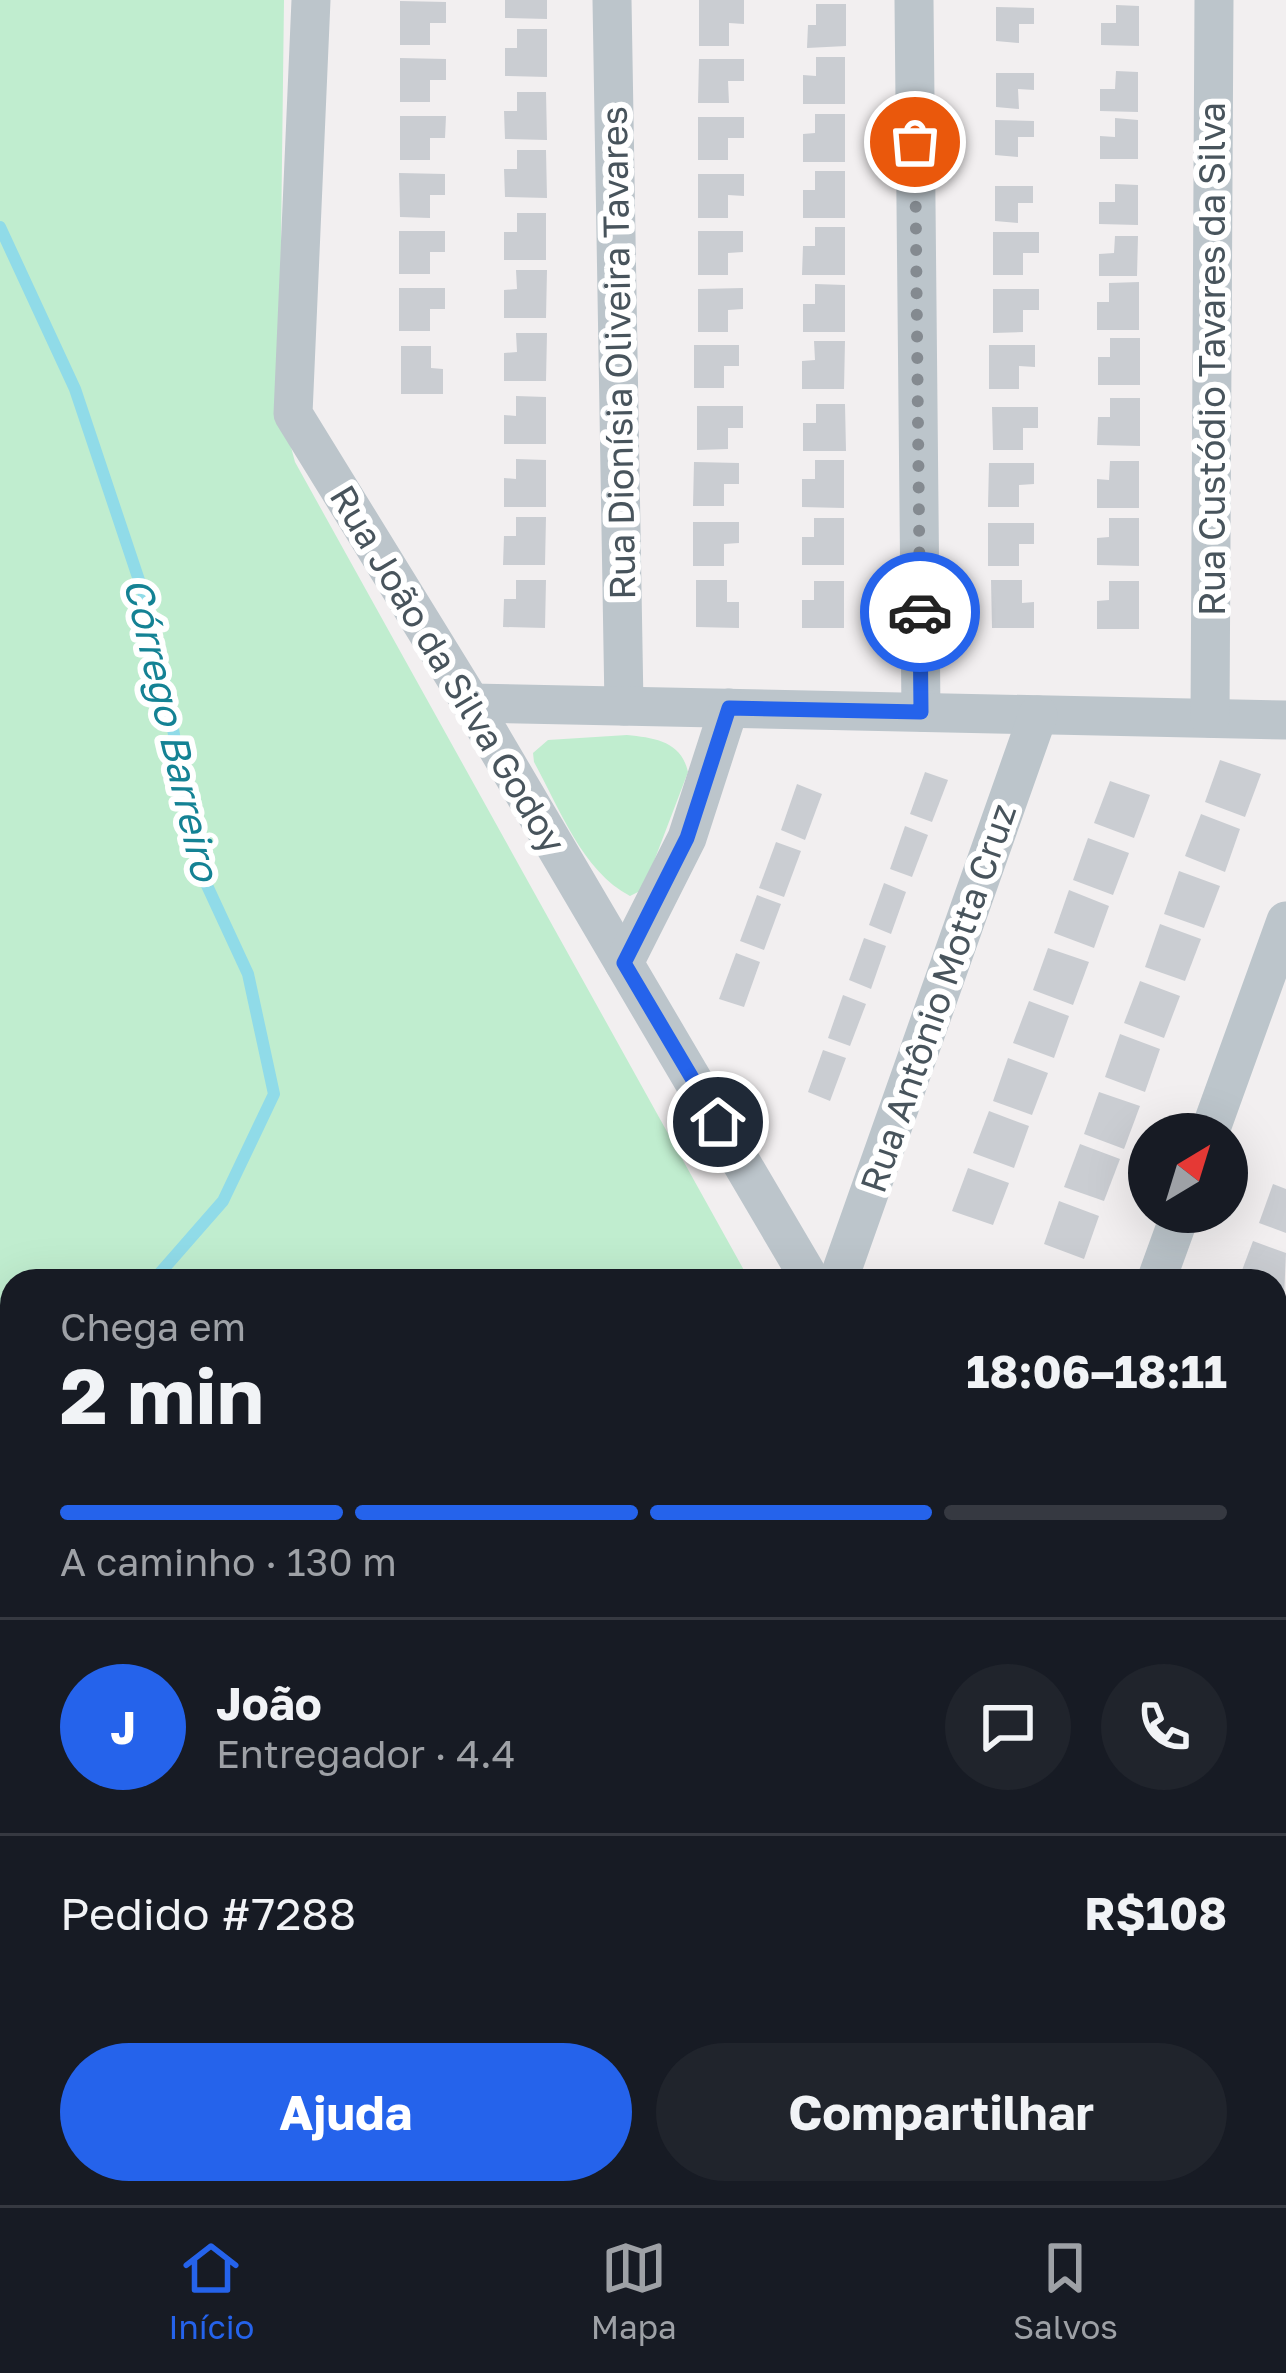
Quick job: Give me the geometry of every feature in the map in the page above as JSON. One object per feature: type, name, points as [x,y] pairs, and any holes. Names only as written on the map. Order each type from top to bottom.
[{"type":"street","name":"Rua João da Silva Godoy","points":[[311,0],[293,415],[471,703],[804,1269]]},
{"type":"street","name":"Rua Dionísia Oliveira Tavares","points":[[612,0],[624,706]]},
{"type":"street","points":[[914,0],[921,712]]},
{"type":"street","name":"Rua Custódio Tavares da Silva","points":[[1210,718],[1214,0]]},
{"type":"street","points":[[471,703],[1286,720]]},
{"type":"street","points":[[624,963],[687,838],[729,708]]},
{"type":"street","name":"Rua Antônio Motta Cruz","points":[[842,1269],[1038,715]]},
{"type":"street","points":[[1217,1113],[1286,921]]},
{"type":"street","points":[[1160,1269],[1173,1233]]},
{"type":"green space","points":[[0,0],[284,0],[279,402],[295,462],[743,1269],[0,1269]]},
{"type":"green space","points":[[627,735],[673,747],[688,772],[648,877],[640,891],[630,896],[585,854],[533,753],[548,740]]},
{"type":"building","points":[[505,0],[547,0],[547,19],[505,18]]},
{"type":"building","points":[[699,0],[744,0],[744,24],[729,23],[729,46],[699,46]]},
{"type":"building","points":[[400,1],[446,2],[446,23],[430,23],[430,45],[400,45]]},
{"type":"building","points":[[816,4],[846,4],[846,46],[807,48],[808,25],[816,25]]},
{"type":"building","points":[[1116,5],[1139,6],[1139,46],[1101,45],[1101,23],[1116,23]]},
{"type":"building","points":[[996,7],[1034,8],[1034,24],[1019,24],[1019,43],[996,41]]},
{"type":"building","points":[[517,29],[547,29],[547,77],[505,76],[505,48],[517,48]]},
{"type":"building","points":[[816,57],[845,57],[845,104],[803,104],[803,75],[816,76]]},
{"type":"building","points":[[400,58],[446,59],[446,80],[430,80],[430,102],[400,102]]},
{"type":"building","points":[[699,59],[744,59],[744,81],[728,81],[729,103],[698,103]]},
{"type":"building","points":[[1116,71],[1138,72],[1138,112],[1100,111],[1100,89],[1115,89]]},
{"type":"building","points":[[996,73],[1034,73],[1034,90],[1018,89],[1019,109],[996,107]]},
{"type":"building","points":[[517,92],[546,92],[547,140],[505,139],[504,111],[517,111]]},
{"type":"building","points":[[815,114],[845,114],[845,162],[803,162],[803,134],[815,133]]},
{"type":"building","points":[[400,116],[446,116],[445,138],[430,138],[430,160],[400,160]]},
{"type":"building","points":[[698,117],[744,117],[744,138],[728,138],[728,160],[698,160]]},
{"type":"building","points":[[1115,118],[1138,120],[1138,159],[1100,159],[1100,136],[1115,137]]},
{"type":"building","points":[[995,120],[1034,121],[1034,137],[1018,137],[1018,157],[995,155]]},
{"type":"building","points":[[517,150],[546,150],[547,198],[505,197],[504,169],[517,169]]},
{"type":"building","points":[[815,171],[845,171],[845,218],[803,218],[803,190],[815,190]]},
{"type":"building","points":[[399,173],[445,174],[445,195],[430,195],[430,218],[400,217]]},
{"type":"building","points":[[698,174],[744,174],[744,196],[728,195],[728,218],[698,218]]},
{"type":"building","points":[[1115,184],[1138,185],[1138,225],[1099,224],[1099,202],[1115,202]]},
{"type":"building","points":[[995,186],[1033,186],[1033,203],[1018,203],[1018,223],[995,221]]},
{"type":"building","points":[[517,213],[546,213],[546,260],[504,260],[504,232],[517,232]]},
{"type":"building","points":[[815,227],[845,227],[845,275],[802,275],[803,246],[815,246]]},
{"type":"building","points":[[399,231],[445,231],[445,252],[430,252],[430,274],[399,274]]},
{"type":"building","points":[[698,231],[743,231],[743,252],[728,253],[728,275],[698,275]]},
{"type":"building","points":[[993,232],[1039,232],[1039,253],[1023,253],[1023,275],[993,275]]},
{"type":"building","points":[[1115,236],[1138,236],[1137,276],[1099,276],[1099,254],[1114,253]]},
{"type":"building","points":[[516,270],[547,270],[546,318],[504,318],[504,290],[517,289]]},
{"type":"building","points":[[1139,282],[1139,330],[1097,330],[1097,302],[1109,302],[1109,283]]},
{"type":"building","points":[[815,284],[845,285],[845,332],[803,332],[803,304],[815,304]]},
{"type":"building","points":[[399,288],[445,288],[445,309],[430,309],[430,331],[399,331]]},
{"type":"building","points":[[743,288],[743,309],[728,310],[728,332],[698,332],[698,289]]},
{"type":"building","points":[[993,289],[1039,289],[1039,310],[1023,310],[1023,332],[993,333]]},
{"type":"building","points":[[516,333],[547,333],[546,381],[504,381],[504,353],[517,352]]},
{"type":"building","points":[[1110,338],[1140,338],[1140,385],[1098,385],[1098,357],[1110,357]]},
{"type":"building","points":[[814,341],[845,341],[844,389],[802,389],[802,361],[815,360]]},
{"type":"building","points":[[694,345],[739,345],[739,366],[724,366],[724,388],[694,388]]},
{"type":"building","points":[[989,345],[1035,345],[1035,367],[1019,366],[1019,389],[989,389]]},
{"type":"building","points":[[401,346],[431,346],[431,368],[443,369],[443,394],[401,394]]},
{"type":"building","points":[[516,396],[546,397],[546,444],[504,444],[504,415],[516,416]]},
{"type":"building","points":[[1110,398],[1140,398],[1140,446],[1097,445],[1098,417],[1110,417]]},
{"type":"building","points":[[816,404],[845,404],[846,451],[803,451],[803,423],[816,423]]},
{"type":"building","points":[[697,406],[743,406],[743,428],[728,428],[728,449],[697,450]]},
{"type":"building","points":[[992,407],[1038,407],[1038,428],[1023,428],[1023,450],[993,450]]},
{"type":"building","points":[[516,459],[546,460],[546,507],[504,507],[504,478],[516,479]]},
{"type":"building","points":[[815,460],[844,460],[844,508],[802,507],[802,479],[815,479]]},
{"type":"building","points":[[1110,461],[1139,461],[1139,508],[1097,508],[1097,479],[1109,480]]},
{"type":"building","points":[[694,462],[739,463],[739,484],[724,484],[724,506],[693,506]]},
{"type":"building","points":[[989,463],[1034,463],[1034,484],[1019,485],[1019,507],[988,507]]},
{"type":"building","points":[[516,517],[546,517],[545,565],[503,565],[504,536],[516,536]]},
{"type":"building","points":[[814,518],[844,518],[844,565],[802,565],[802,537],[814,537]]},
{"type":"building","points":[[1109,518],[1139,518],[1139,566],[1097,565],[1097,538],[1109,537]]},
{"type":"building","points":[[693,522],[739,522],[739,543],[724,544],[724,566],[693,566]]},
{"type":"building","points":[[988,523],[1034,523],[1034,544],[1019,544],[1019,566],[988,566]]},
{"type":"building","points":[[516,580],[546,580],[545,628],[503,627],[504,599],[516,599]]},
{"type":"building","points":[[696,580],[727,580],[727,602],[739,602],[739,628],[696,627]]},
{"type":"building","points":[[991,580],[1022,580],[1022,603],[1034,602],[1034,628],[992,628]]},
{"type":"building","points":[[814,581],[844,581],[844,628],[802,628],[802,600],[814,600]]},
{"type":"building","points":[[1109,581],[1139,581],[1139,629],[1097,629],[1097,601],[1109,600]]},
{"type":"building","points":[[1220,760],[1261,774],[1245,817],[1205,802]]},
{"type":"building","points":[[925,772],[948,780],[932,822],[910,814]]},
{"type":"building","points":[[1110,781],[1150,795],[1134,838],[1094,823]]},
{"type":"building","points":[[797,784],[822,794],[805,840],[781,830]]},
{"type":"building","points":[[1201,814],[1240,829],[1225,872],[1185,856]]},
{"type":"building","points":[[905,826],[928,835],[912,877],[890,869]]},
{"type":"building","points":[[1088,838],[1129,853],[1113,895],[1073,880]]},
{"type":"building","points":[[776,842],[801,851],[784,897],[759,888]]},
{"type":"building","points":[[1179,871],[1220,886],[1204,928],[1164,914]]},
{"type":"building","points":[[884,883],[906,892],[891,934],[869,925]]},
{"type":"building","points":[[1069,890],[1109,906],[1094,948],[1054,933]]},
{"type":"building","points":[[757,895],[781,904],[764,950],[740,941]]},
{"type":"building","points":[[1160,924],[1201,939],[1185,981],[1145,967]]},
{"type":"building","points":[[864,938],[886,946],[871,989],[849,980]]},
{"type":"building","points":[[1048,948],[1089,962],[1073,1005],[1033,990]]},
{"type":"building","points":[[736,953],[760,962],[744,1007],[719,999]]},
{"type":"building","points":[[1140,981],[1180,996],[1164,1038],[1124,1023]]},
{"type":"building","points":[[843,995],[866,1004],[850,1046],[828,1038]]},
{"type":"building","points":[[1029,1001],[1069,1016],[1054,1058],[1013,1043]]},
{"type":"building","points":[[1120,1034],[1160,1049],[1145,1092],[1105,1077]]},
{"type":"building","points":[[823,1050],[846,1058],[830,1101],[808,1092]]},
{"type":"building","points":[[1008,1058],[1048,1073],[1032,1115],[993,1101]]},
{"type":"building","points":[[1099,1092],[1140,1106],[1137,1113],[1128,1113],[1124,1149],[1084,1134]]},
{"type":"building","points":[[989,1111],[1029,1126],[1014,1168],[973,1153]]},
{"type":"building","points":[[1080,1144],[1120,1159],[1104,1201],[1064,1187]]},
{"type":"building","points":[[968,1168],[1009,1183],[993,1225],[952,1211]]},
{"type":"building","points":[[1273,1184],[1286,1189],[1286,1233],[1259,1223]]},
{"type":"building","points":[[1059,1201],[1099,1216],[1084,1259],[1044,1244]]},
{"type":"building","points":[[1253,1241],[1286,1253],[1285,1269],[1242,1269]]},
{"type":"waterway","name":"Córrego Barreiro","points":[[0,227],[75,389],[154,625],[198,866],[248,974],[274,1094],[223,1201],[164,1269]]},
{"type":"way so far","points":[[915,142],[920,612]]},
{"type":"route","points":[[718,1122],[624,963],[687,838],[729,708],[921,712],[920,612]]}]
